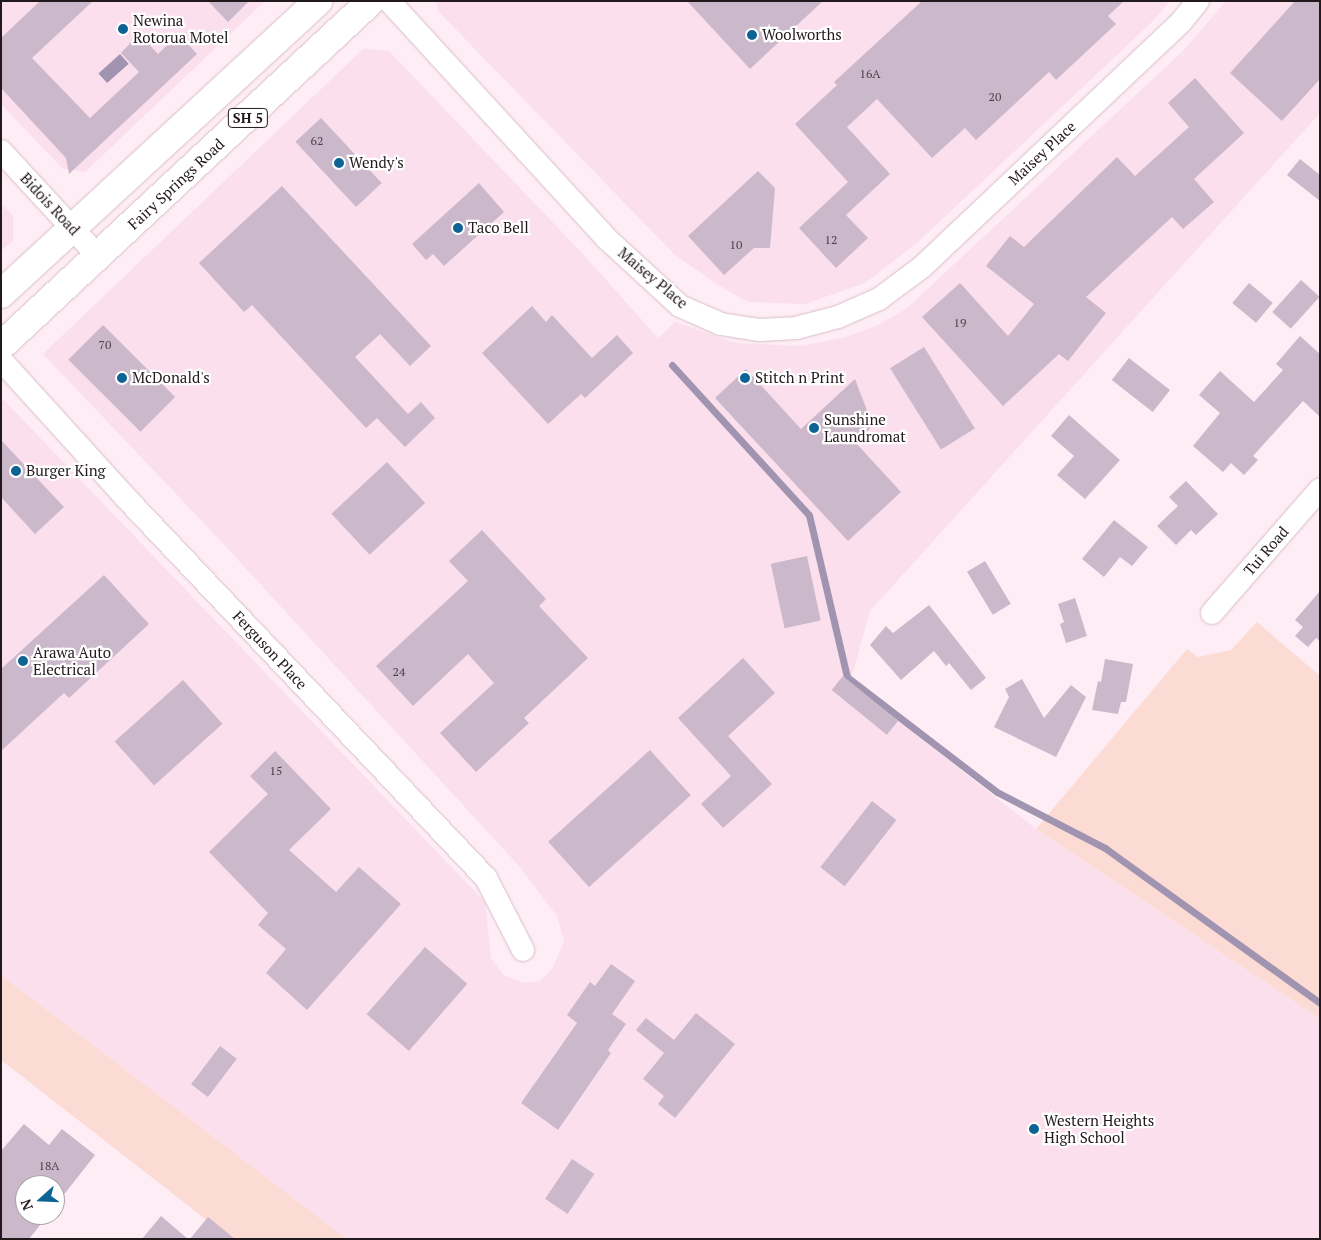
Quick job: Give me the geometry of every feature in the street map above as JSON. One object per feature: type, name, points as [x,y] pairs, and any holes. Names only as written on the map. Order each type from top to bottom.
[{"type":"highway","name":"SH 5","points":[[1,294],[318,1]]},
{"type":"highway","name":"Fairy Springs Road","points":[[1,346],[371,1]]},
{"type":"street","name":"Maisey Place","points":[[389,1],[607,239],[680,306],[721,324],[760,330],[796,328],[838,317],[879,298],[922,267],[1181,22],[1198,1]]},
{"type":"street","name":"Bidois Road","points":[[1,152],[98,256]]},
{"type":"street","name":"Ferguson Place","points":[[1,360],[133,505],[486,878],[523,950]]},
{"type":"street","name":"Tui Road","points":[[1212,612],[1320,489]]},
{"type":"shaded area","points":[[1,1],[265,1],[85,172],[63,169],[1,104]]},
{"type":"shaded area","points":[[436,1],[1170,1],[1151,23],[917,243],[865,283],[805,304],[748,302],[715,283],[674,254],[438,11]]},
{"type":"shaded area","points":[[1226,1],[1320,1],[1320,113],[870,611],[850,683],[1036,829],[1320,1019],[1320,1239],[347,1239],[1,975],[1,397],[485,902],[491,958],[503,975],[523,983],[540,981],[552,969],[564,942],[557,916],[519,866],[217,537],[43,354],[363,49],[389,51],[582,253],[658,338],[675,322],[736,343],[802,346],[846,337],[880,324],[906,309],[1184,50]]},
{"type":"shaded area","points":[[120,54],[129,64],[107,83],[98,73]]},
{"type":"shaded area","points":[[1,203],[13,216],[13,241],[1,251]]},
{"type":"shaded area","points":[[1257,622],[1320,676],[1320,1019],[1036,829],[1187,649],[1198,657],[1231,650]]},
{"type":"shaded area","points":[[1,975],[347,1239],[231,1239],[1,1060]]},
{"type":"building","points":[[40,1],[93,1],[32,58],[90,118],[139,72],[121,53],[139,34],[158,54],[179,34],[197,54],[69,174],[66,158],[1,88],[1,38]]},
{"type":"building","points":[[208,1],[249,1],[228,22]]},
{"type":"building","name":"Woolworths","points":[[687,1],[823,1],[750,69]]},
{"type":"building","points":[[922,1],[1124,1],[1108,16],[1116,24],[1056,80],[1049,72],[976,140],[965,128],[932,158],[877,99],[847,127],[890,174],[846,215],[868,238],[836,268],[799,228],[848,182],[795,124],[837,85],[834,82]]},
{"type":"building","points":[[1295,1],[1320,1],[1320,79],[1282,121],[1230,73]]},
{"type":"building","points":[[1195,78],[1244,133],[1194,179],[1214,202],[1183,229],[1172,217],[1086,297],[1106,313],[1068,361],[1059,354],[1003,406],[922,317],[960,283],[1008,336],[1034,304],[986,266],[1010,236],[1024,247],[1117,157],[1135,176],[1189,127],[1168,103]]},
{"type":"building","name":"Wendy's","points":[[321,118],[382,183],[356,207],[295,142]]},
{"type":"building","points":[[1300,159],[1320,175],[1320,201],[1287,175]]},
{"type":"building","points":[[758,171],[775,188],[770,248],[754,248],[724,275],[688,236]]},
{"type":"building","name":"Taco Bell","points":[[479,183],[504,212],[444,266],[433,254],[426,260],[412,244]]},
{"type":"building","points":[[282,186],[431,346],[410,366],[380,334],[355,357],[408,414],[421,402],[435,418],[405,447],[377,418],[366,428],[252,305],[244,312],[199,263]]},
{"type":"building","points":[[1301,280],[1320,297],[1291,329],[1272,312]]},
{"type":"building","points":[[1249,283],[1273,303],[1256,323],[1232,303]]},
{"type":"building","points":[[532,306],[546,322],[552,315],[592,358],[617,335],[633,353],[585,398],[581,394],[548,424],[482,353]]},
{"type":"building","name":"McDonald's","points":[[103,325],[175,397],[140,432],[68,360]]},
{"type":"building","points":[[1300,336],[1320,354],[1320,417],[1303,401],[1253,456],[1258,460],[1244,475],[1231,463],[1223,472],[1193,446],[1220,413],[1199,395],[1220,371],[1254,402],[1283,370],[1276,364]]},
{"type":"building","points":[[924,347],[975,428],[941,450],[890,368]]},
{"type":"building","points":[[1129,358],[1170,390],[1153,412],[1112,380]]},
{"type":"building","points":[[746,369],[801,429],[855,379],[873,426],[855,442],[901,492],[848,541],[715,398]]},
{"type":"building","points":[[1069,415],[1120,460],[1085,499],[1057,475],[1074,456],[1051,436]]},
{"type":"building","name":"Burger King","points":[[1,440],[64,507],[35,534],[1,497]]},
{"type":"building","points":[[387,462],[425,503],[370,555],[331,514]]},
{"type":"building","points":[[1186,481],[1218,514],[1196,535],[1191,530],[1176,545],[1157,526],[1178,506],[1169,497]]},
{"type":"building","points":[[1114,520],[1148,547],[1132,566],[1120,557],[1104,577],[1082,559]]},
{"type":"building","points":[[482,530],[546,599],[539,606],[588,658],[524,718],[529,723],[476,772],[440,733],[494,683],[468,654],[413,706],[376,666],[468,581],[449,561]]},
{"type":"building","points":[[807,556],[821,621],[785,628],[771,564]]},
{"type":"building","points":[[985,561],[1011,604],[993,615],[967,572]]},
{"type":"building","points":[[104,575],[149,624],[69,698],[64,693],[1,751],[1,669]]},
{"type":"building","points":[[1320,591],[1320,641],[1316,638],[1308,647],[1295,636],[1303,627],[1295,620]]},
{"type":"building","points":[[1075,598],[1087,636],[1066,643],[1060,624],[1064,622],[1058,604]]},
{"type":"building","points":[[929,605],[986,678],[971,690],[949,663],[946,666],[934,651],[901,680],[870,645],[886,626],[893,633]]},
{"type":"building","points":[[743,658],[775,693],[728,736],[772,784],[723,828],[701,804],[731,776],[678,718]]},
{"type":"building","points":[[1105,659],[1133,664],[1126,702],[1121,702],[1118,714],[1092,710],[1098,681],[1101,682]]},
{"type":"building","points":[[843,676],[898,721],[887,735],[832,690]]},
{"type":"building","points":[[1022,679],[1044,718],[1071,685],[1086,697],[1056,757],[994,727],[1009,697],[1005,689]]},
{"type":"building","points":[[183,680],[222,724],[154,785],[115,742]]},
{"type":"building","points":[[650,750],[691,795],[589,887],[548,842]]},
{"type":"building","points":[[275,751],[331,809],[289,850],[336,892],[359,867],[401,904],[307,1010],[266,973],[286,949],[258,925],[268,913],[209,852],[268,794],[250,776]]},
{"type":"building","points":[[872,801],[896,820],[845,886],[820,867]]},
{"type":"building","points":[[425,947],[467,984],[409,1051],[367,1014]]},
{"type":"building","points":[[611,964],[635,981],[612,1014],[626,1024],[608,1050],[611,1053],[558,1130],[521,1103],[577,1023],[567,1015],[590,982],[595,986]]},
{"type":"building","points":[[696,1013],[735,1044],[675,1118],[658,1104],[664,1096],[643,1079],[664,1053],[636,1030],[646,1018],[674,1040]]},
{"type":"building","points":[[220,1046],[237,1059],[208,1097],[191,1084]]},
{"type":"building","points":[[24,1124],[49,1145],[62,1129],[95,1155],[65,1193],[65,1175],[15,1175],[15,1225],[40,1225],[29,1239],[1,1239],[1,1151]]},
{"type":"building","points":[[572,1159],[594,1174],[568,1214],[545,1199]]},
{"type":"building","points":[[161,1216],[188,1239],[142,1239]]},
{"type":"building","points":[[208,1217],[235,1239],[190,1239]]},
{"type":"waterway","points":[[672,365],[809,515],[847,677],[997,792],[1105,848],[1320,1003]]},
{"type":"place","name":"Newina Rotorua Motel","points":[[123,29]]},
{"type":"place","name":"Woolworths","points":[[752,35]]},
{"type":"place","name":"Wendy's","points":[[339,163]]},
{"type":"place","name":"Taco Bell","points":[[458,228]]},
{"type":"place","name":"McDonald's","points":[[122,378]]},
{"type":"place","name":"Stitch n Print","points":[[745,378]]},
{"type":"place","name":"Sunshine Laundromat","points":[[814,428]]},
{"type":"place","name":"Burger King","points":[[16,471]]},
{"type":"place","name":"Arawa Auto Electrical","points":[[23,661]]},
{"type":"place","name":"Western Heights High School","points":[[1034,1129]]}]
